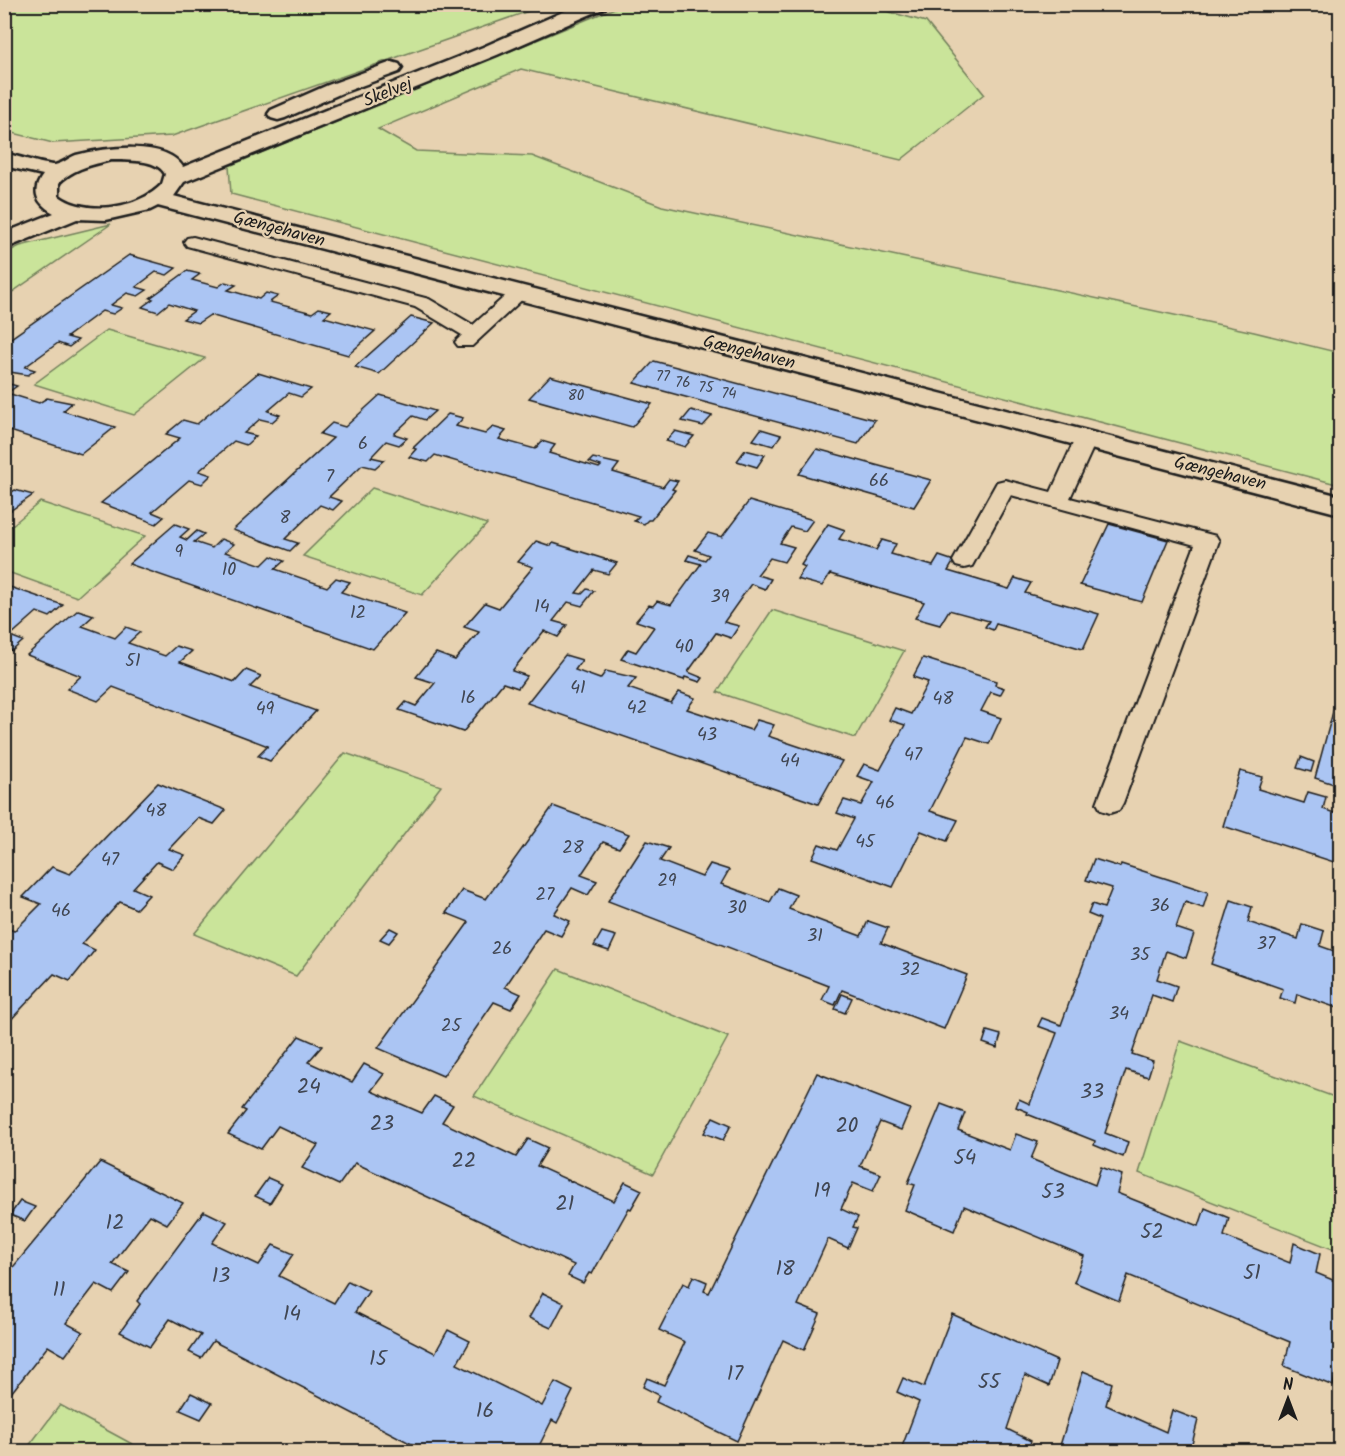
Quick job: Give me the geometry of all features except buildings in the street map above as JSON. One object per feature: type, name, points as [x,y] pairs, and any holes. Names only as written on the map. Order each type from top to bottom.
[{"type":"street","name":"Skelvej","points":[[432,54],[572,4]]},
{"type":"street","name":"Skelvej","points":[[176,178],[490,51],[598,4]]},
{"type":"street","name":"Skelvej","points":[[258,122],[334,89],[410,62]]},
{"type":"street","points":[[162,160],[183,152]]},
{"type":"street","points":[[111,154],[141,154],[162,160],[174,169],[176,178],[171,189],[158,199],[138,207],[108,213],[75,212],[59,207],[48,199],[45,189],[49,180],[58,172],[79,161],[111,154]]},
{"type":"street","points":[[4,159],[58,172]]},
{"type":"street","points":[[26,208],[48,199]]},
{"type":"street","name":"Gængehaven","points":[[158,199],[1341,505]]},
{"type":"street","points":[[4,242],[75,212]]},
{"type":"lane","points":[[193,242],[422,303],[469,338],[519,294]]},
{"type":"lane","points":[[1058,501],[1086,439]]},
{"type":"lane","points":[[964,561],[1005,487],[1208,541],[1110,803]]},
{"type":"green space","points":[[5,4],[546,5],[172,136],[53,143],[5,131]]},
{"type":"green space","points":[[622,5],[864,5],[926,22],[984,94],[901,160],[521,69],[378,129],[416,151],[532,156],[662,206],[1254,332],[1340,353],[1340,485],[231,194],[229,166]]},
{"type":"green space","points":[[111,224],[5,297],[5,253],[20,246]]},
{"type":"green space","points":[[107,330],[205,358],[134,415],[34,384]]},
{"type":"green space","points":[[372,488],[487,524],[422,595],[303,556]]},
{"type":"green space","points":[[40,502],[145,536],[77,597],[5,571],[5,531]]},
{"type":"green space","points":[[772,610],[904,651],[855,738],[717,692]]},
{"type":"green space","points":[[345,753],[441,786],[296,976],[194,934]]},
{"type":"green space","points":[[558,969],[728,1037],[653,1174],[474,1096]]},
{"type":"green space","points":[[1180,1041],[1340,1099],[1340,1252],[1139,1173]]},
{"type":"green space","points":[[60,1405],[145,1451],[25,1451]]}]
